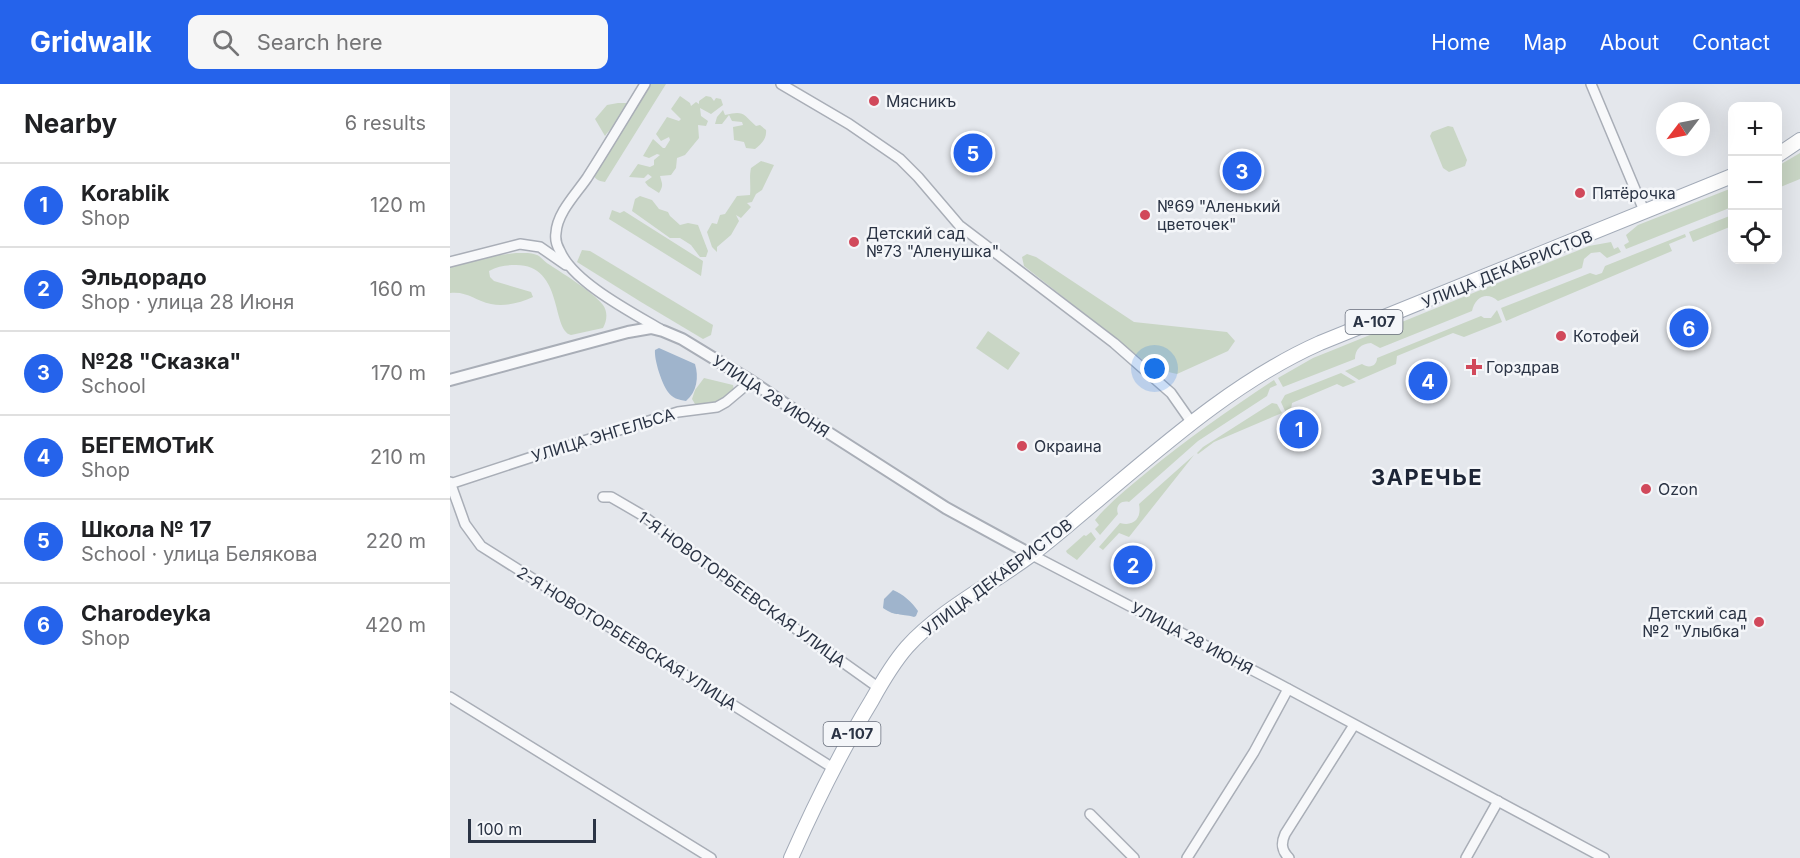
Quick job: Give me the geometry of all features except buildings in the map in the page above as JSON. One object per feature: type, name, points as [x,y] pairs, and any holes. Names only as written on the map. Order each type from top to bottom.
[{"type":"main road","points":[[1782,152],[1800,140]]},
{"type":"main road","name":"УЛИЦА ДЕКАБРИСТОВ","points":[[791,858],[833,768],[879,688],[906,648],[933,623],[1032,555],[1192,423],[1241,388],[1308,349],[1728,178]]},
{"type":"street","points":[[573,270],[562,256],[557,242],[556,234],[560,220],[645,84]]},
{"type":"street","points":[[781,84],[849,124],[900,159],[918,177],[951,218],[1114,343],[1170,393],[1192,423]]},
{"type":"street","points":[[1591,84],[1645,213]]},
{"type":"street","points":[[450,262],[520,244],[540,247],[620,306],[663,331]]},
{"type":"street","points":[[450,380],[628,332],[651,328],[663,331]]},
{"type":"street","name":"УЛИЦА 28 ИЮНЯ","points":[[663,331],[682,339],[751,381],[945,508],[1604,858]]},
{"type":"street","name":"УЛИЦА ЭНГЕЛЬСА","points":[[450,483],[678,412],[717,406],[726,402],[751,381]]},
{"type":"street","name":"2-Я НОВОТОРБЕЕВСКАЯ УЛИЦА","points":[[450,483],[465,524],[481,546],[833,768]]},
{"type":"street","name":"1-Я НОВОТОРБЕЕВСКАЯ УЛИЦА","points":[[603,497],[611,497],[642,515],[879,688]]},
{"type":"street","points":[[1187,858],[1254,752],[1288,689]]},
{"type":"street","points":[[450,698],[711,858]]},
{"type":"street","points":[[1289,858],[1282,846],[1285,834],[1354,725]]},
{"type":"street","points":[[1466,858],[1498,801]]},
{"type":"street","points":[[1089,814],[1134,858]]},
{"type":"green space","points":[[648,84],[666,84],[605,182],[598,180],[593,172]]},
{"type":"green space","points":[[680,96],[691,106],[696,102],[699,104],[699,101],[706,96],[711,97],[714,101],[716,98],[721,99],[723,105],[711,114],[700,108],[701,116],[708,121],[706,126],[698,125],[699,138],[685,155],[677,158],[676,168],[671,175],[660,176],[662,186],[659,193],[645,182],[652,177],[648,174],[644,178],[629,177],[638,164],[650,167],[654,165],[654,160],[660,155],[649,158],[643,156],[653,139],[665,148],[670,140],[669,137],[661,141],[656,134],[667,117],[679,121],[681,119],[671,109]]},
{"type":"green space","points":[[628,103],[617,122],[605,136],[595,119],[607,105]]},
{"type":"green space","points":[[723,110],[725,115],[743,114],[756,126],[760,125],[766,130],[766,136],[755,149],[746,148],[744,142],[734,140],[733,127],[743,125],[742,122],[732,121],[729,115],[722,124],[715,124]]},
{"type":"green space","points":[[1448,126],[1453,127],[1467,160],[1465,166],[1449,172],[1443,168],[1430,136],[1432,132]]},
{"type":"green space","points":[[1800,153],[1800,179],[1782,186],[1782,164]]},
{"type":"green space","points":[[761,161],[774,165],[762,190],[756,194],[752,202],[747,203],[751,207],[741,218],[736,215],[739,221],[731,235],[717,247],[717,252],[712,247],[707,232],[712,223],[717,224],[720,215],[725,214],[737,196],[750,195],[751,168]]},
{"type":"green space","points":[[1728,190],[1728,209],[1626,249],[1624,245],[1629,242],[1626,235],[1638,225]]},
{"type":"green space","points":[[640,196],[652,200],[659,209],[668,212],[680,225],[688,223],[698,225],[708,251],[706,257],[700,257],[691,245],[680,238],[670,238],[632,211],[635,199]]},
{"type":"green space","points":[[612,210],[620,213],[624,211],[703,261],[701,276],[609,219]]},
{"type":"green space","points":[[1728,217],[1728,228],[1693,242],[1689,232]]},
{"type":"green space","points":[[1685,234],[1686,237],[1669,244],[1672,251],[1506,321],[1501,308],[1590,273],[1596,275],[1602,273],[1605,266]]},
{"type":"green space","points":[[1611,242],[1614,249],[1618,247],[1621,252],[1607,258],[1600,252],[1591,253],[1584,259],[1582,268],[1498,301],[1490,296],[1482,297],[1476,302],[1472,311],[1380,348],[1371,343],[1364,345],[1357,350],[1355,359],[1283,387],[1278,378],[1313,358],[1589,246]]},
{"type":"green space","points":[[582,250],[590,251],[713,325],[711,335],[703,339],[577,262]]},
{"type":"green space","points":[[531,253],[539,256],[593,295],[606,311],[603,328],[571,335],[565,331],[549,286],[542,275],[531,268],[509,265],[489,271],[494,281],[531,292],[533,297],[523,301],[496,305],[462,293],[450,293],[450,266],[483,257]]},
{"type":"green space","points":[[1027,254],[1036,257],[1134,322],[1227,332],[1235,341],[1228,351],[1177,374],[1164,371],[1143,360],[1024,266],[1022,257]]},
{"type":"green space","points":[[1497,310],[1502,322],[1464,337],[1453,333],[1397,356],[1396,364],[1359,380],[1345,371],[1362,364],[1372,366],[1376,363],[1377,358],[1481,316],[1491,318]]},
{"type":"green space","points":[[988,331],[1020,353],[1008,370],[976,348]]},
{"type":"green space","points":[[1341,373],[1356,382],[1343,387],[1337,384],[1292,403],[1291,409],[1285,411],[1281,402],[1285,395]]},
{"type":"green space","points":[[704,378],[733,385],[734,390],[722,400],[695,404],[692,399],[695,390]]},
{"type":"green space","points":[[1274,380],[1277,385],[1270,388],[1267,396],[1198,441],[1129,502],[1119,504],[1118,514],[1100,535],[1095,529],[1099,525],[1095,520],[1119,495],[1193,436]]},
{"type":"green space","points":[[1272,403],[1277,404],[1282,413],[1214,442],[1197,453],[1203,447]]},
{"type":"green space","points":[[1194,455],[1129,537],[1119,533],[1103,550],[1099,547],[1120,523],[1129,524],[1136,520],[1140,509],[1139,504]]},
{"type":"green space","points":[[1091,532],[1096,539],[1077,560],[1067,553],[1066,551],[1084,535]]},
{"type":"water","points":[[659,348],[695,364],[696,384],[693,393],[686,401],[674,397],[666,388],[656,360],[655,350]]},
{"type":"water","points":[[893,590],[913,604],[918,611],[916,616],[895,614],[883,608],[884,599]]},
{"type":"place","name":"Мясникъ","points":[[874,101]]},
{"type":"place","name":"Школа № 17","points":[[973,153]]},
{"type":"place","name":"№28 \"Сказка\"","points":[[1242,171]]},
{"type":"place","name":"Пятёрочка","points":[[1580,193]]},
{"type":"place","name":"№69 \"Аленький цветочек\"","points":[[1145,215]]},
{"type":"place","name":"Детский сад №73 \"Аленушка\"","points":[[854,242]]},
{"type":"place","name":"Charodeyka","points":[[1689,328]]},
{"type":"place","name":"Котофей","points":[[1561,336]]},
{"type":"place","name":"Горздрав","points":[[1474,367]]},
{"type":"place","name":"БЕГЕМОТиК","points":[[1428,381]]},
{"type":"place","name":"Korablik","points":[[1299,429]]},
{"type":"place","name":"Окраина","points":[[1022,446]]},
{"type":"place","name":"Ozon","points":[[1646,489]]},
{"type":"place","name":"Эльдорадо","points":[[1133,565]]},
{"type":"place","name":"Детский сад №2 \"Улыбка\"","points":[[1759,622]]},
{"type":"district","name":"ЗАРЕЧЬЕ","points":[[1427,477]]}]
